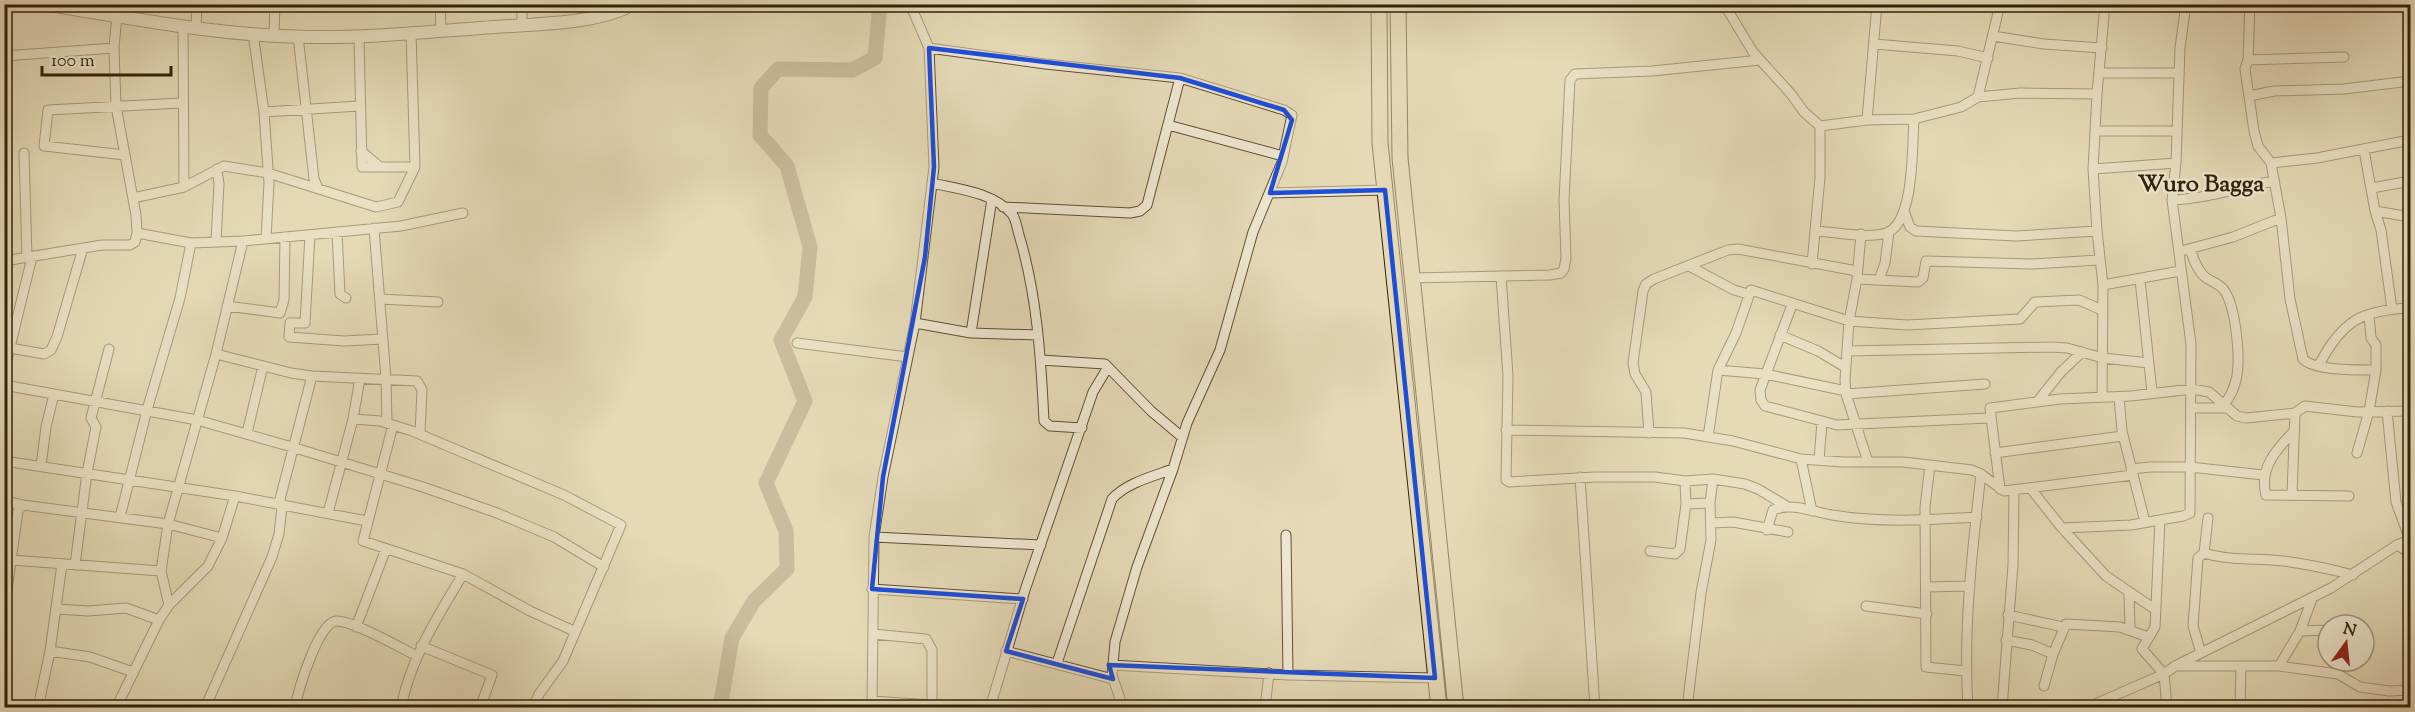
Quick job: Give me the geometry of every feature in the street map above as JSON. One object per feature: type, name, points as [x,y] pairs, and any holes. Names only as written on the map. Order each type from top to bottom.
[{"type":"main road","points":[[1379,4],[1380,143],[1439,708]]},
{"type":"main road","points":[[1398,4],[1400,158],[1456,708]]},
{"type":"street","points":[[43,4],[118,10],[183,27],[274,35],[359,37],[603,17],[633,4]]},
{"type":"street","points":[[196,28],[197,4]]},
{"type":"street","points":[[274,35],[275,4]]},
{"type":"street","points":[[440,4],[441,31]]},
{"type":"street","points":[[522,4],[522,25]]},
{"type":"street","points":[[873,634],[926,639],[932,650],[932,706],[872,704],[874,537],[883,477],[915,323],[934,167],[929,48],[910,4]]},
{"type":"street","points":[[1724,4],[1760,60],[1804,112],[1820,126],[1868,120],[1914,119],[1961,107],[1978,97],[2020,93],[2097,94]]},
{"type":"street","points":[[1868,120],[1877,4]]},
{"type":"street","points":[[1978,97],[2000,4]]},
{"type":"street","points":[[2102,397],[2103,285],[2099,260],[2094,169],[2097,94],[2105,4]]},
{"type":"street","points":[[2186,4],[2178,73],[2176,163],[2172,201],[2185,250],[2206,278],[2222,286],[2233,310],[2237,336],[2237,379],[2225,407]]},
{"type":"street","points":[[2250,4],[2248,60],[2245,69],[2248,96],[2258,147],[2271,164],[2281,218],[2289,289],[2303,359],[2305,362],[2337,369],[2376,370]]},
{"type":"street","points":[[4,261],[83,248],[133,244],[137,233],[133,198],[116,106],[114,48],[118,10]]},
{"type":"street","points":[[183,27],[184,187]]},
{"type":"street","points":[[253,33],[264,112],[268,173],[266,239]]},
{"type":"street","points":[[133,198],[184,187],[224,166],[268,173],[376,207],[398,202],[415,167],[411,33]]},
{"type":"street","points":[[298,36],[314,179],[318,188]]},
{"type":"street","points":[[1993,36],[2044,44],[2102,48]]},
{"type":"street","points":[[359,37],[362,167],[415,167]]},
{"type":"street","points":[[1874,44],[1946,50],[1988,58]]},
{"type":"street","points":[[4,56],[114,48]]},
{"type":"street","points":[[929,48],[1045,64],[1180,78],[1290,112],[1292,120],[1283,156],[1270,194],[1253,232],[1216,360],[1182,437],[1173,469],[1133,580],[1115,642],[1113,679],[1123,708]]},
{"type":"street","points":[[2248,60],[2344,57]]},
{"type":"street","points":[[1412,278],[1561,273],[1566,258],[1564,200],[1570,80],[1575,74],[1652,71],[1760,60]]},
{"type":"street","points":[[2100,73],[2178,73]]},
{"type":"street","points":[[1003,207],[1130,213],[1140,211],[1147,205],[1180,78]]},
{"type":"street","points":[[2248,96],[2274,91],[2344,89],[2410,81]]},
{"type":"street","points":[[125,155],[44,146],[48,110],[182,103]]},
{"type":"street","points":[[264,112],[359,106]]},
{"type":"street","points":[[1815,231],[1861,234],[1888,232],[1898,224],[1904,211],[1911,178],[1914,119]]},
{"type":"street","points":[[1168,125],[1283,156]]},
{"type":"street","points":[[1812,264],[1820,177],[1820,126]]},
{"type":"street","points":[[2095,131],[2176,131]]},
{"type":"street","points":[[2271,164],[2364,150],[2410,140]]},
{"type":"street","points":[[2364,150],[2375,211],[2381,230],[2392,309]]},
{"type":"street","points":[[4,372],[10,348],[9,326],[30,257],[24,153]]},
{"type":"street","points":[[2094,169],[2176,163]]},
{"type":"street","points":[[216,170],[219,184],[216,241]]},
{"type":"street","points":[[2172,201],[2208,196],[2274,181]]},
{"type":"street","points":[[2372,188],[2410,181]]},
{"type":"street","points":[[932,183],[992,199],[1013,215],[1025,254],[1038,334],[1044,421],[1046,424],[1082,428]]},
{"type":"street","points":[[1270,194],[1385,190]]},
{"type":"street","points":[[971,333],[992,199]]},
{"type":"street","points":[[1904,211],[1910,227],[1916,231],[2016,236],[2097,231]]},
{"type":"street","points":[[2375,211],[2410,217]]},
{"type":"street","points":[[137,233],[191,243],[243,241],[401,226],[463,213]]},
{"type":"street","points":[[2185,250],[2234,237],[2281,218]]},
{"type":"street","points":[[374,228],[390,424],[381,474],[363,541],[463,574],[530,611],[574,631]]},
{"type":"street","points":[[337,232],[340,294],[346,298]]},
{"type":"street","points":[[1879,280],[1887,251],[1888,232]]},
{"type":"street","points":[[310,234],[305,323],[290,323],[289,337],[344,341],[383,339]]},
{"type":"street","points":[[1861,234],[1845,367],[1846,393],[1868,462]]},
{"type":"street","points":[[227,306],[276,314],[283,310],[285,237]]},
{"type":"street","points":[[170,605],[161,571],[168,524],[216,354],[243,241]]},
{"type":"street","points":[[120,517],[147,410],[180,298],[191,243]]},
{"type":"street","points":[[10,348],[44,354],[51,350],[57,337],[83,248]]},
{"type":"street","points":[[1649,433],[1646,392],[1635,374],[1633,363],[1643,291],[1646,284],[1728,250],[1738,249],[1879,280],[1918,282],[1923,278],[1926,261],[2031,264],[2099,260]]},
{"type":"street","points":[[2062,528],[2145,522],[2190,514],[2191,344],[2180,271],[2185,250]]},
{"type":"street","points":[[1689,266],[1734,290],[1748,294]]},
{"type":"street","points":[[2103,285],[2180,271]]},
{"type":"street","points":[[1501,276],[1505,363],[1508,376],[1506,480],[1509,482],[1580,477],[1655,477],[1685,481],[1713,479],[1745,484],[1788,507]]},
{"type":"street","points":[[2140,280],[2152,392]]},
{"type":"street","points":[[1708,437],[1718,370],[1736,333],[1748,294],[1752,290],[1792,305],[1849,321],[1907,325],[2020,319],[2035,302],[2079,300],[2102,310]]},
{"type":"street","points":[[380,299],[438,302]]},
{"type":"street","points":[[1792,305],[1765,374],[1760,396],[1765,406],[1837,425],[1989,418]]},
{"type":"street","points":[[2319,365],[2341,330],[2369,315],[2392,309],[2410,308]]},
{"type":"street","points":[[2357,453],[2369,411],[2376,370],[2376,345],[2372,338],[2369,315]]},
{"type":"street","points":[[915,323],[971,333],[1038,334]]},
{"type":"street","points":[[1780,335],[1818,351],[1845,367]]},
{"type":"street","points":[[798,343],[908,357]]},
{"type":"street","points":[[1847,351],[2052,347],[2103,358],[2149,363]]},
{"type":"street","points":[[75,565],[81,511],[96,426],[91,418],[109,348]]},
{"type":"street","points":[[2037,402],[2061,372],[2082,352]]},
{"type":"street","points":[[216,354],[312,376],[420,383],[422,390],[420,434]]},
{"type":"street","points":[[1041,360],[1106,364],[1144,403],[1182,437]]},
{"type":"street","points":[[247,433],[264,366]]},
{"type":"street","points":[[990,708],[1006,651],[1093,392],[1108,367]]},
{"type":"street","points":[[1718,370],[1765,374],[1846,393],[1985,384]]},
{"type":"street","points":[[207,707],[272,558],[279,534],[282,507],[280,499],[312,376]]},
{"type":"street","points":[[328,513],[353,419],[360,378]]},
{"type":"street","points":[[4,385],[147,410],[247,433],[381,474],[518,521],[554,537],[603,567]]},
{"type":"street","points":[[2000,489],[1989,418],[1990,408],[2192,389],[2209,392],[2237,416],[2246,418],[2295,413],[2305,406],[2369,411],[2410,411]]},
{"type":"street","points":[[41,466],[46,427],[54,394]]},
{"type":"street","points":[[2119,397],[2123,436],[2145,522]]},
{"type":"street","points":[[2191,408],[2225,407]]},
{"type":"street","points":[[2086,708],[2105,703],[2312,598],[2353,575],[2397,545],[2410,540],[2396,502],[2387,411]]},
{"type":"street","points":[[2292,495],[2295,413]]},
{"type":"street","points":[[353,419],[390,424],[420,434],[564,495],[620,524],[621,530],[558,670],[539,694],[533,708]]},
{"type":"street","points":[[1819,460],[1822,422]]},
{"type":"street","points":[[1506,430],[1684,433],[1733,441],[1801,459],[1930,465],[1982,474],[2000,489],[2014,491],[2132,472],[2150,466],[2190,467],[2263,475]]},
{"type":"street","points":[[2294,431],[2273,457],[2263,475],[2266,495],[2349,496]]},
{"type":"street","points":[[1995,453],[2123,436]]},
{"type":"street","points":[[1801,459],[1812,511]]},
{"type":"street","points":[[4,461],[235,496],[282,507],[367,521]]},
{"type":"street","points":[[1930,465],[1925,520],[1926,667],[1966,671]]},
{"type":"street","points":[[1057,663],[1112,499],[1133,485],[1173,469]]},
{"type":"street","points":[[1968,708],[1966,671],[1970,586],[1982,474]]},
{"type":"street","points":[[1580,477],[1595,708]]},
{"type":"street","points":[[1687,708],[1701,593],[1710,547],[1712,523],[1710,503],[1713,479]]},
{"type":"street","points":[[1650,551],[1671,555],[1678,552],[1681,545],[1686,504],[1685,481]]},
{"type":"street","points":[[2031,489],[2062,528],[2106,576],[2129,594],[2156,610]]},
{"type":"street","points":[[2002,708],[2013,565],[2014,491]]},
{"type":"street","points":[[116,708],[159,620],[170,605],[208,566],[222,538],[235,496]]},
{"type":"street","points":[[4,501],[168,524],[222,538]]},
{"type":"street","points":[[1686,504],[1710,503]]},
{"type":"street","points":[[4,611],[18,511],[23,505]]},
{"type":"street","points":[[1767,530],[1773,510],[1788,507],[1869,520],[1977,517]]},
{"type":"street","points":[[2201,653],[2193,626],[2198,558],[2204,553],[2208,518]]},
{"type":"street","points":[[2160,520],[2155,627],[2142,646],[2143,653],[2164,674],[2167,708]]},
{"type":"street","points":[[1712,523],[1733,522],[1788,532]]},
{"type":"street","points":[[1286,535],[1288,675]]},
{"type":"street","points":[[874,537],[1041,545]]},
{"type":"street","points":[[2397,545],[2410,554]]},
{"type":"street","points":[[356,627],[386,549]]},
{"type":"street","points":[[2204,553],[2239,560],[2293,563],[2353,575]]},
{"type":"street","points":[[11,560],[161,571]]},
{"type":"street","points":[[38,708],[57,609],[62,564]]},
{"type":"street","points":[[401,708],[417,656],[463,574]]},
{"type":"street","points":[[1927,587],[1970,586]]},
{"type":"street","points":[[872,590],[1023,599]]},
{"type":"street","points":[[2129,594],[2130,630]]},
{"type":"street","points":[[2279,666],[2300,631],[2312,598]]},
{"type":"street","points":[[1866,606],[1927,614]]},
{"type":"street","points":[[57,609],[88,611],[126,608],[159,620]]},
{"type":"street","points":[[2008,615],[2063,627],[2069,624],[2130,630],[2148,637]]},
{"type":"street","points":[[295,708],[299,687],[328,624],[339,621],[356,627],[417,656]]},
{"type":"street","points":[[2044,686],[2063,627]]},
{"type":"street","points":[[2300,631],[2316,630]]},
{"type":"street","points":[[2006,640],[2032,645],[2053,654]]},
{"type":"street","points":[[422,646],[492,675],[480,708]]},
{"type":"street","points":[[50,651],[90,657],[133,672]]},
{"type":"street","points":[[1006,651],[1113,679]]},
{"type":"street","points":[[1112,665],[1288,675],[1436,678]]},
{"type":"street","points":[[2175,666],[2279,666],[2338,674],[2360,687],[2389,691],[2410,690]]},
{"type":"street","points":[[2240,708],[2241,666]]},
{"type":"street","points":[[1265,708],[1269,673]]},
{"type":"highlighted area","points":[[929,48],[1180,78],[1284,110],[1292,120],[1270,193],[1385,190],[1435,678],[1109,665],[1113,679],[1006,651],[1023,599],[872,589],[883,477],[925,257],[934,167]]},
{"type":"waterway","points":[[720,708],[732,638],[754,601],[787,569],[786,531],[766,483],[805,401],[781,340],[805,297],[810,247],[787,166],[760,135],[761,88],[778,69],[852,70],[875,58],[880,4]]},
{"type":"district","name":"Wuro Bagga","points":[[2201,185]]}]
